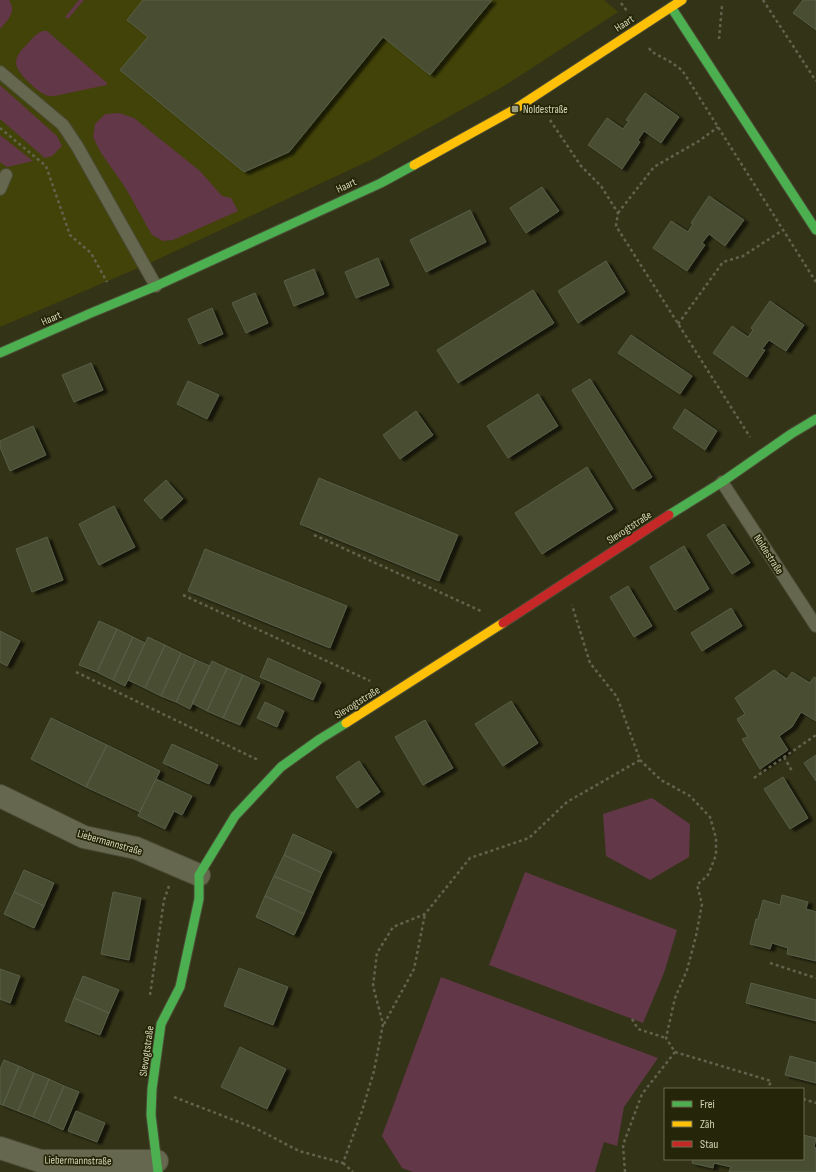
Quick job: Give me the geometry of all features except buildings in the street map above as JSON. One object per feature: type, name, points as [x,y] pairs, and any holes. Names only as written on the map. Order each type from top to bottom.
[{"type":"street","name":"Haart","points":[[0,353],[156,286],[381,182],[515,109],[682,0]]},
{"type":"street","points":[[671,7],[816,230]]},
{"type":"street","name":"Slevogtstraße","points":[[158,1166],[151,1115],[152,1089],[162,1024],[180,986],[199,900],[199,875],[235,816],[281,767],[320,739],[722,482],[761,454],[816,419]]},
{"type":"street","name":"Liebermannstraße","points":[[0,796],[84,837],[136,848],[199,875]]},
{"type":"street","name":"Liebermannstraße","points":[[0,1148],[40,1161],[158,1166]]},
{"type":"lane","points":[[0,72],[63,125],[78,146],[156,286]]},
{"type":"lane","points":[[0,176],[6,175],[0,189]]},
{"type":"lane","name":"Noldestraße","points":[[722,482],[816,626]]},
{"type":"path","points":[[763,0],[816,81]]},
{"type":"path","points":[[622,3],[652,52],[682,70],[816,282]]},
{"type":"path","points":[[550,120],[581,166],[601,186],[618,213]]},
{"type":"path","points":[[718,127],[699,141],[654,167],[618,213],[616,226],[761,454]]},
{"type":"path","points":[[0,128],[46,166],[70,235],[91,253],[116,302]]},
{"type":"path","points":[[678,324],[723,262],[743,256],[783,230]]},
{"type":"path","points":[[314,535],[485,612],[478,616]]},
{"type":"path","points":[[562,585],[574,608],[590,663],[617,697],[640,760],[661,780],[690,796],[710,817],[716,838],[716,855],[708,875],[697,885],[702,904],[696,936],[686,970],[675,998],[666,1038]]},
{"type":"path","points":[[183,595],[373,683]]},
{"type":"path","points":[[76,672],[258,760],[253,765]]},
{"type":"path","points":[[754,778],[816,735]]},
{"type":"path","points":[[784,757],[792,771]]},
{"type":"path","points":[[343,1163],[362,1111],[374,1071],[383,1024],[414,969],[425,914],[470,858],[529,838],[567,802],[640,760]]},
{"type":"path","points":[[149,1001],[164,900],[177,865]]},
{"type":"path","points":[[383,1024],[373,986],[377,953],[393,927],[425,914]]},
{"type":"path","points":[[770,963],[816,978]]},
{"type":"path","points":[[632,1019],[638,1029],[666,1038],[675,1052],[771,1081],[768,1088]]},
{"type":"path","points":[[625,1172],[623,1145],[642,1094],[675,1052]]},
{"type":"path","points":[[152,1089],[257,1129],[299,1151],[343,1163],[353,1172]]},
{"type":"path","points":[[804,1099],[816,1103]]},
{"type":"shaded area","points":[[0,0],[604,0],[618,12],[504,86],[373,159],[152,262],[0,327]]},
{"type":"shaded area","points":[[0,0],[9,0],[12,12],[0,29]]},
{"type":"shaded area","points":[[79,0],[84,0],[68,19],[65,17]]},
{"type":"shaded area","points":[[43,31],[47,31],[107,83],[107,85],[54,96],[45,95],[35,88],[19,71],[16,60],[20,52],[32,38]]},
{"type":"shaded area","points":[[0,85],[57,136],[62,146],[52,156],[45,158],[0,119]]},
{"type":"shaded area","points":[[119,113],[134,118],[200,171],[222,196],[231,198],[238,211],[173,240],[163,241],[152,235],[125,187],[101,153],[93,137],[95,124],[105,114]]},
{"type":"shaded area","points":[[0,135],[33,161],[7,167],[0,162]]},
{"type":"shaded area","points":[[652,798],[690,824],[689,857],[650,880],[606,856],[603,814]]},
{"type":"shaded area","points":[[525,872],[677,930],[664,973],[643,1023],[489,965]]},
{"type":"shaded area","points":[[441,977],[658,1058],[624,1107],[617,1146],[604,1142],[595,1172],[413,1172],[402,1168],[382,1136]]},
{"type":"traffic: fast","points":[[671,7],[816,230]]},
{"type":"traffic: fast","points":[[0,353],[156,286],[381,183],[414,165]]},
{"type":"traffic: fast","points":[[669,515],[722,482],[791,434],[816,419]]},
{"type":"traffic: fast","points":[[158,1172],[151,1115],[152,1089],[161,1024],[180,987],[199,899],[199,875],[235,816],[281,767],[320,739],[346,723]]},
{"type":"traffic: slow","points":[[414,165],[515,109],[682,0]]},
{"type":"traffic: slow","points":[[346,723],[503,623]]},
{"type":"traffic: jam","points":[[503,623],[669,515]]},
{"type":"place","name":"Noldestraße","points":[[515,109]]}]
